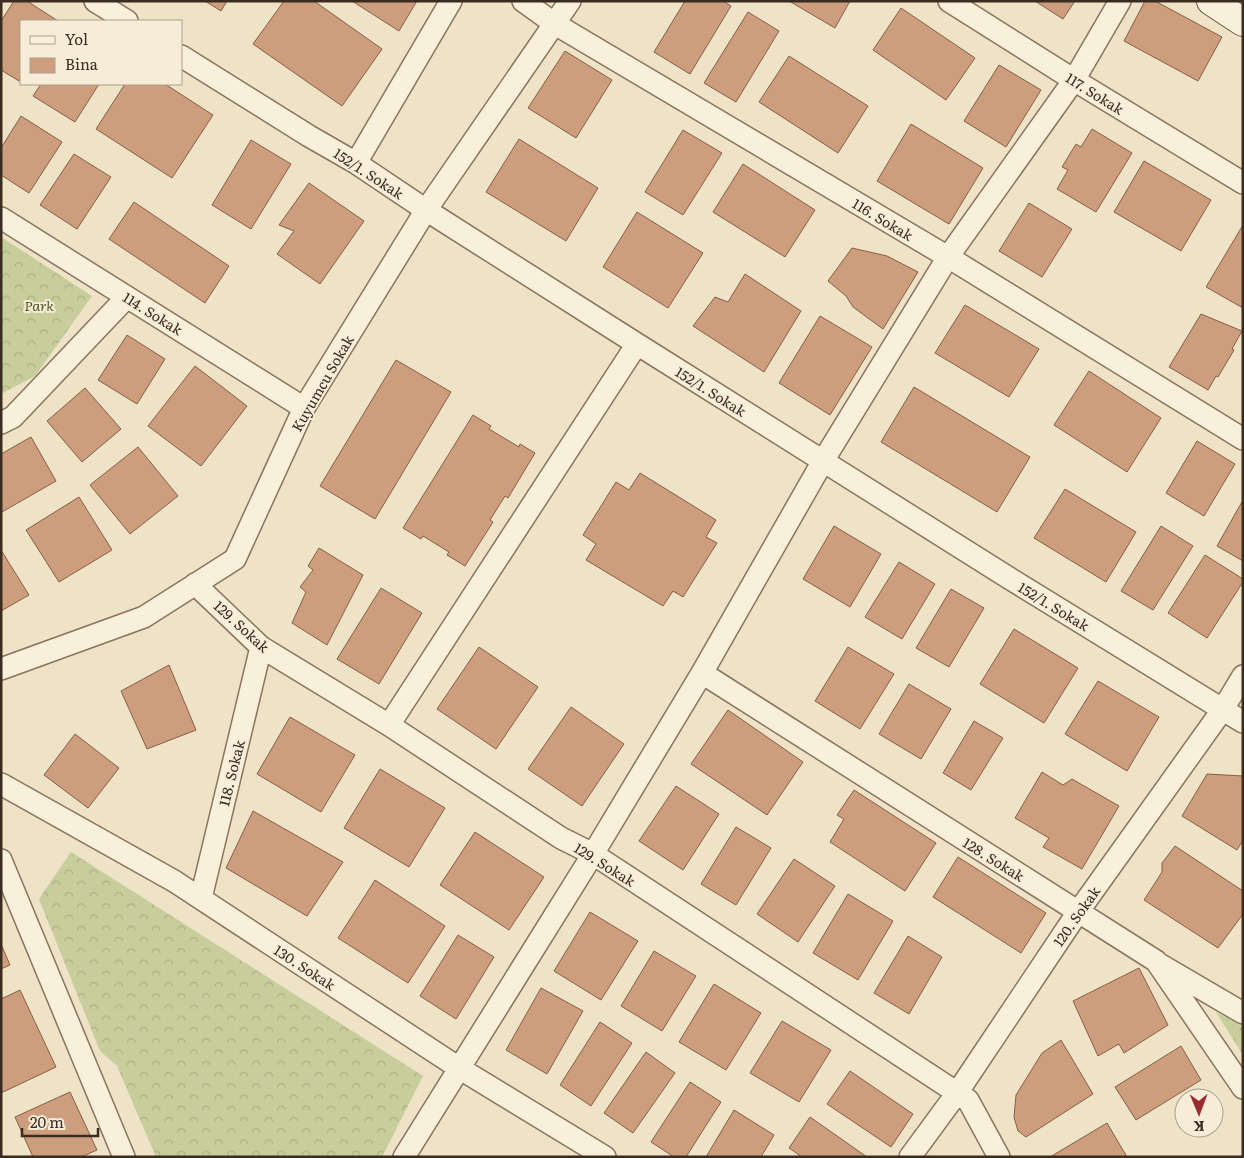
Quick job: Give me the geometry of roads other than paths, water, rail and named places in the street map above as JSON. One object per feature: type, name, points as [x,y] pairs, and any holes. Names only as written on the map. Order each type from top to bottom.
[{"type":"street","points":[[95,1],[125,20]]},
{"type":"street","points":[[356,163],[450,1]]},
{"type":"street","name":"116. Sokak","points":[[523,1],[555,24],[948,257],[1243,439]]},
{"type":"street","name":"Kuyumcu Sokak","points":[[1,669],[144,617],[235,559],[304,408],[426,210],[570,1]]},
{"type":"street","name":"117. Sokak","points":[[949,1],[1243,183]]},
{"type":"street","points":[[404,1157],[593,854],[702,673],[823,461],[948,257],[1074,80],[1120,1]]},
{"type":"street","points":[[1210,1],[1243,22]]},
{"type":"street","name":"152/1. Sokak","points":[[182,57],[356,163],[426,210],[1000,573],[1243,722]]},
{"type":"street","name":"114. Sokak","points":[[1,218],[304,408]]},
{"type":"street","points":[[1,423],[13,417],[127,297]]},
{"type":"street","points":[[389,725],[637,344]]},
{"type":"street","name":"129. Sokak","points":[[195,584],[261,647],[389,725],[561,838],[593,854],[968,1100],[999,1157]]},
{"type":"street","name":"118. Sokak","points":[[200,898],[261,647]]},
{"type":"street","name":"128. Sokak","points":[[702,673],[1156,961],[1243,1088]]},
{"type":"street","name":"120. Sokak","points":[[910,1157],[957,1093],[1078,912],[1223,709],[1243,676]]},
{"type":"street","name":"130. Sokak","points":[[1,784],[174,880],[459,1068],[605,1157]]},
{"type":"street","points":[[1,860],[124,1157]]},
{"type":"street","points":[[1156,961],[1243,1013]]},
{"type":"park label","name":"Park","points":[[39,305]]}]
